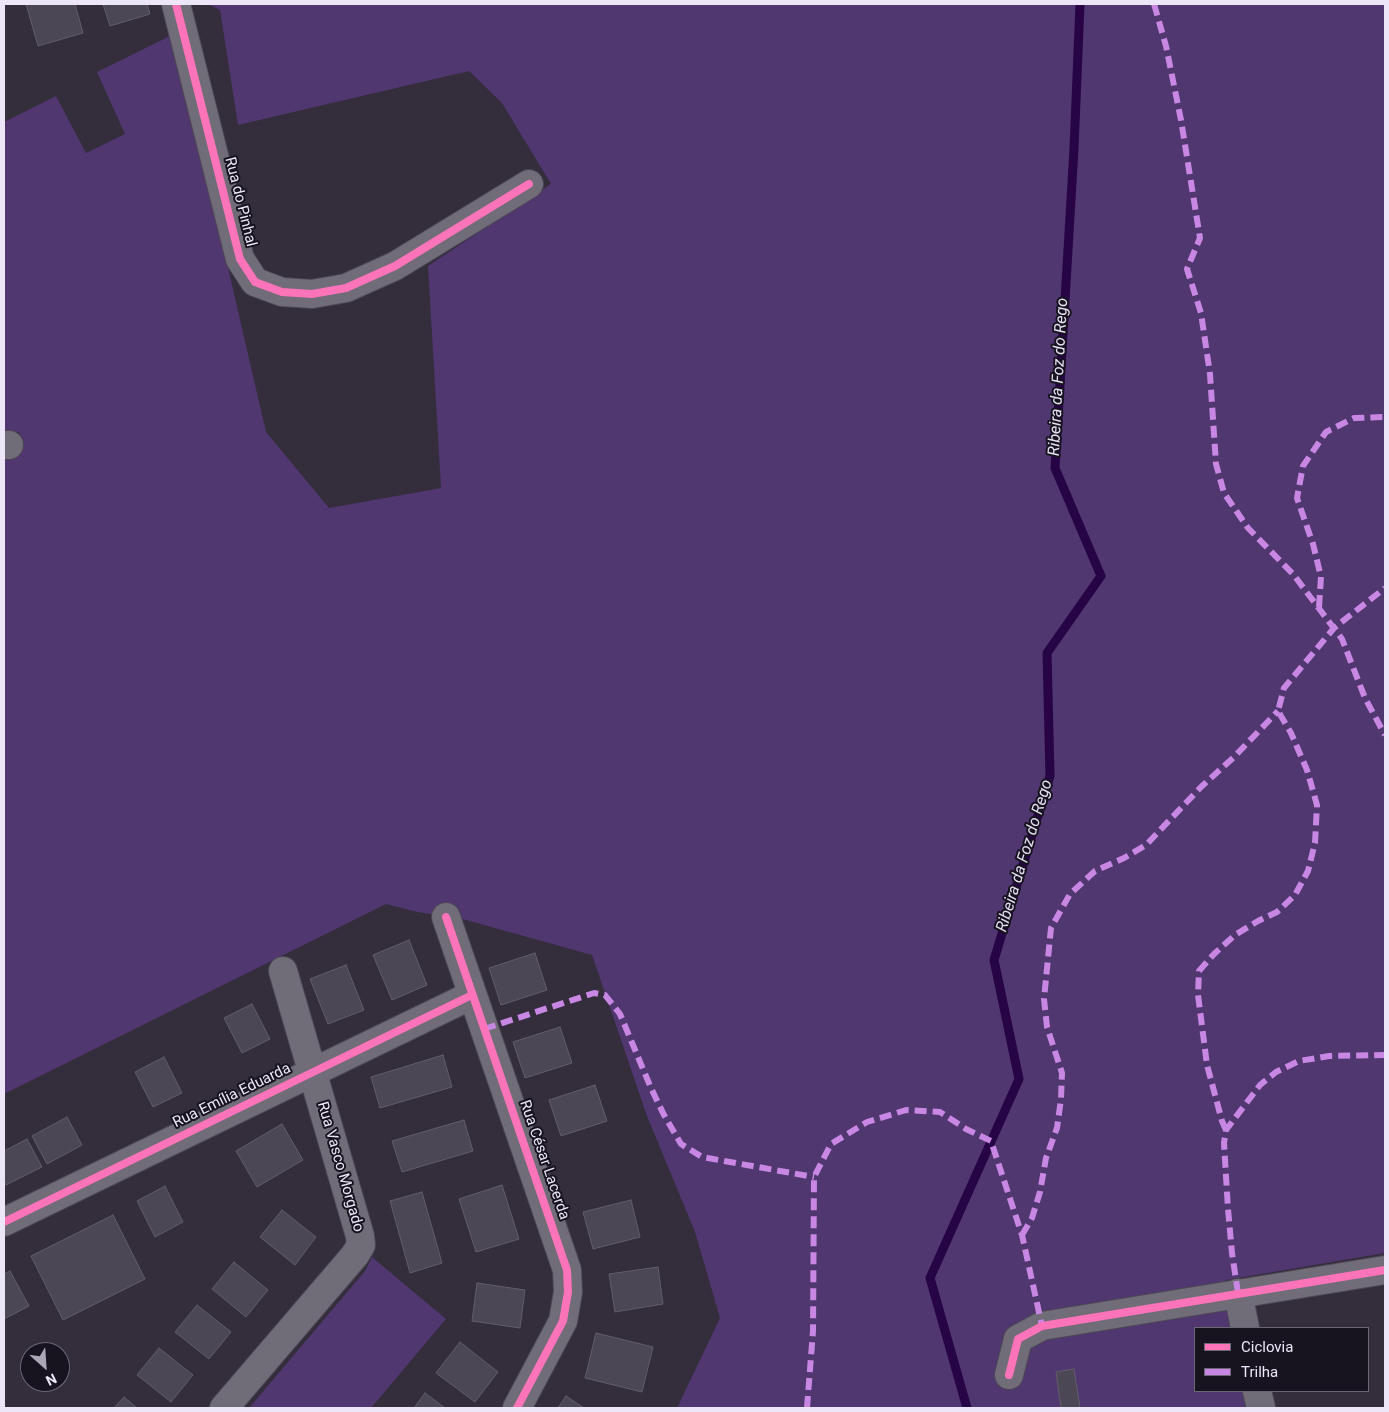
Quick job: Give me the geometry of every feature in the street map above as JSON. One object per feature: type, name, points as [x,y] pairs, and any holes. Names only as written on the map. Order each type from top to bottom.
[{"type":"street","name":"Rua do Pinhal","points":[[176,4],[240,259],[255,282],[282,292],[312,294],[346,288],[395,266],[530,184]]},
{"type":"street","name":"Rua César Lacerda","points":[[446,917],[567,1270],[568,1292],[562,1321],[518,1408]]},
{"type":"street","name":"Rua Vasco Morgado","points":[[224,1408],[355,1255],[361,1245],[360,1236],[282,971]]},
{"type":"street","name":"Rua Emília Eduarda","points":[[4,1222],[472,995]]},
{"type":"street","points":[[1009,1375],[1018,1340],[1042,1326],[1385,1270]]},
{"type":"street","points":[[1238,1293],[1245,1327]]},
{"type":"street","points":[[1257,1392],[1261,1408]]},
{"type":"shaded area","points":[[208,4],[1385,4],[1385,1253],[1226,1280],[1237,1327],[1194,1327],[1194,1392],[1251,1392],[1255,1408],[677,1408],[720,1318],[695,1232],[647,1116],[592,955],[459,918],[417,912],[386,904],[4,1094],[4,457],[21,455],[19,432],[4,433],[4,122],[56,96],[86,153],[125,134],[97,72],[174,34],[266,432],[329,508],[441,488],[428,266],[551,184],[502,103],[469,71],[238,125],[220,10]]},
{"type":"shaded area","points":[[372,1257],[446,1319],[371,1408],[249,1408],[365,1271]]},
{"type":"building","points":[[26,4],[75,4],[83,33],[38,46]]},
{"type":"building","points":[[103,4],[147,4],[150,14],[110,26]]},
{"type":"building","points":[[409,940],[427,985],[392,1000],[373,955]]},
{"type":"building","points":[[535,953],[547,990],[501,1005],[489,968]]},
{"type":"building","points":[[346,965],[364,1010],[328,1024],[310,979]]},
{"type":"building","points":[[252,1004],[270,1039],[242,1053],[224,1018]]},
{"type":"building","points":[[560,1027],[572,1063],[525,1078],[513,1042]]},
{"type":"building","points":[[443,1055],[452,1087],[380,1108],[371,1077]]},
{"type":"building","points":[[164,1057],[182,1093],[153,1107],[135,1072]]},
{"type":"building","points":[[595,1085],[607,1121],[561,1136],[549,1100]]},
{"type":"building","points":[[67,1117],[82,1145],[47,1164],[32,1136]]},
{"type":"building","points":[[464,1120],[473,1151],[402,1172],[392,1141]]},
{"type":"building","points":[[282,1124],[303,1160],[257,1187],[236,1151]]},
{"type":"building","points":[[27,1139],[42,1167],[6,1185],[4,1181],[4,1151]]},
{"type":"building","points":[[502,1185],[519,1239],[476,1252],[459,1199]]},
{"type":"building","points":[[165,1186],[183,1222],[155,1237],[137,1201]]},
{"type":"building","points":[[422,1192],[442,1263],[410,1273],[390,1201]]},
{"type":"building","points":[[631,1200],[640,1237],[593,1249],[583,1212]]},
{"type":"building","points":[[282,1210],[316,1237],[295,1265],[260,1237]]},
{"type":"building","points":[[113,1215],[145,1279],[63,1320],[31,1256]]},
{"type":"building","points":[[234,1262],[268,1290],[246,1317],[212,1289]]},
{"type":"building","points":[[658,1267],[663,1304],[615,1312],[609,1274]]},
{"type":"building","points":[[10,1271],[29,1306],[4,1319],[4,1274]]},
{"type":"building","points":[[477,1283],[525,1290],[520,1328],[472,1321]]},
{"type":"building","points":[[197,1305],[231,1332],[209,1359],[175,1332]]},
{"type":"building","points":[[596,1333],[653,1347],[642,1392],[585,1378]]},
{"type":"building","points":[[460,1342],[498,1372],[475,1402],[436,1373]]},
{"type":"building","points":[[159,1348],[193,1375],[171,1402],[137,1375]]},
{"type":"building","points":[[1074,1369],[1080,1408],[1061,1408],[1056,1372]]},
{"type":"building","points":[[425,1393],[445,1408],[414,1408]]},
{"type":"building","points":[[566,1396],[584,1408],[558,1408]]},
{"type":"building","points":[[124,1397],[137,1408],[114,1408]]},
{"type":"waterway","name":"Ribeira da Foz do Rego","points":[[967,1408],[930,1278],[1019,1079],[994,960],[1050,776],[1047,653],[1101,576],[1055,468],[1074,149],[1080,4]]},
{"type":"marked path","points":[[1154,4],[1166,46],[1181,120],[1200,238],[1187,269],[1201,313],[1210,374],[1216,464],[1224,493],[1248,528],[1293,574],[1342,639],[1365,698],[1385,735]]},
{"type":"marked path","points":[[1319,607],[1321,577],[1313,544],[1297,498],[1303,466],[1326,432],[1354,418],[1385,417]]},
{"type":"marked path","points":[[1226,1130],[1207,1065],[1198,995],[1199,971],[1235,935],[1277,912],[1295,895],[1308,871],[1315,843],[1317,805],[1307,770],[1291,733],[1278,711],[1284,688],[1334,628],[1385,588]]},
{"type":"marked path","points":[[1022,1235],[1032,1218],[1040,1192],[1046,1158],[1057,1128],[1061,1099],[1062,1073],[1047,1027],[1044,999],[1051,928],[1070,894],[1095,871],[1124,858],[1146,845],[1201,787],[1234,757],[1278,711]]},
{"type":"marked path","points":[[484,1029],[594,993],[605,995],[620,1014],[651,1088],[681,1144],[702,1157],[814,1177]]},
{"type":"marked path","points":[[1238,1293],[1228,1209],[1224,1143],[1226,1130],[1260,1085],[1276,1072],[1299,1061],[1329,1056],[1385,1055]]},
{"type":"marked path","points":[[807,1408],[813,1331],[814,1177],[831,1144],[867,1122],[906,1110],[940,1112],[966,1129],[991,1141],[1022,1235],[1042,1326]]},
{"type":"cycle path","points":[[176,4],[240,259],[255,282],[282,292],[312,294],[346,288],[395,266],[529,184]]},
{"type":"cycle path","points":[[446,917],[567,1270],[568,1292],[563,1321],[517,1408]]},
{"type":"cycle path","points":[[4,1222],[472,995]]},
{"type":"cycle path","points":[[1009,1375],[1018,1339],[1042,1326],[1385,1270]]}]
